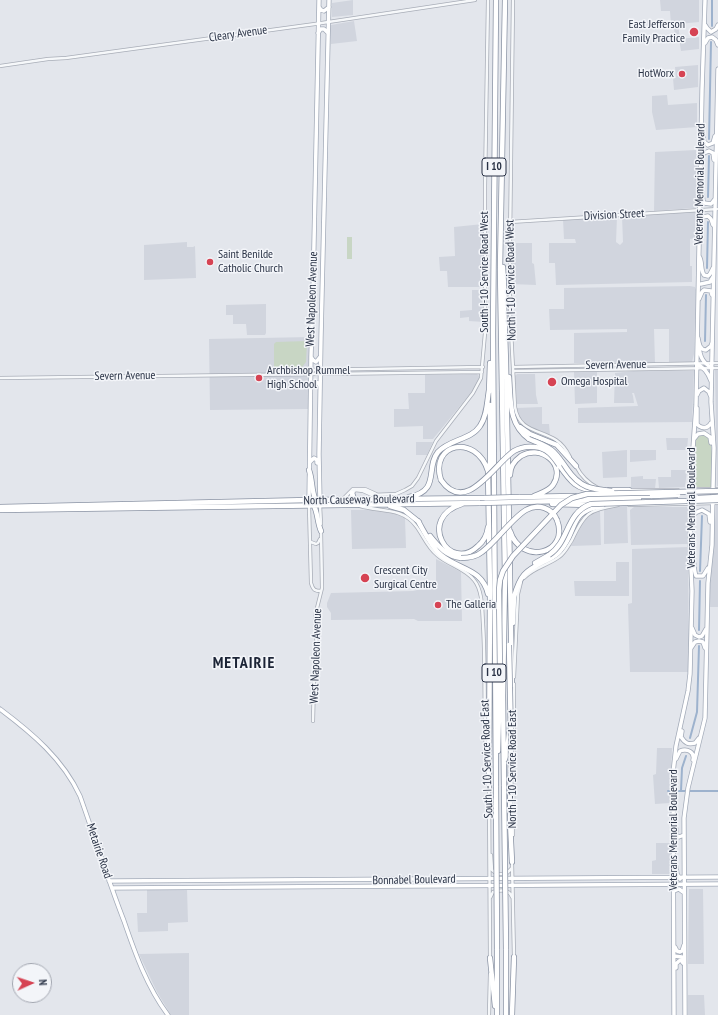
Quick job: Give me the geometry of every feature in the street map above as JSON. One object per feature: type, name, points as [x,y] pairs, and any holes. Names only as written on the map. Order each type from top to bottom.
[{"type":"highway","name":"I 10","points":[[496,0],[493,334],[497,949],[496,1015]]},
{"type":"highway","name":"I 10","points":[[505,0],[500,269],[505,584],[503,696],[506,1015]]},
{"type":"highway","points":[[501,213],[510,609],[512,640],[512,712],[507,753],[504,762]]},
{"type":"highway","points":[[503,267],[510,397],[513,418],[519,430],[529,439],[553,450],[576,481],[582,485],[596,489],[632,491]]},
{"type":"highway","points":[[397,499],[411,497],[426,488],[431,480],[433,460],[437,453],[446,445],[478,429],[484,419],[489,390],[493,334]]},
{"type":"highway","points":[[489,390],[489,788]]},
{"type":"highway","points":[[513,418],[524,431],[561,448],[576,466]]},
{"type":"highway","points":[[489,482],[488,471],[486,463],[474,450],[462,447],[449,450],[443,455],[439,463],[438,472],[441,480],[450,490],[456,492],[470,491],[480,483],[509,455],[523,447],[538,447],[545,450],[551,454],[571,481],[590,491],[717,491]]},
{"type":"highway","points":[[508,490],[510,471],[513,464],[522,455],[533,452],[541,453],[548,456],[553,462],[556,468],[556,476],[553,484],[548,489],[530,499]]},
{"type":"highway","points":[[309,470],[312,480],[312,493],[320,505]]},
{"type":"highway","points":[[613,496],[658,490]]},
{"type":"highway","points":[[496,787],[500,721],[499,590],[500,580],[507,562],[567,500],[587,494],[632,491]]},
{"type":"highway","name":"North Causeway Boulevard","points":[[0,506],[309,500],[342,500],[356,505],[382,505],[437,501],[530,499],[561,501],[652,497],[717,491]]},
{"type":"highway","points":[[352,493],[355,499]]},
{"type":"highway","name":"North Causeway Boulevard","points":[[561,501],[613,496],[718,497]]},
{"type":"highway","name":"North Causeway Boulevard","points":[[0,510],[312,506],[344,503],[355,499],[397,499],[468,503],[530,499]]},
{"type":"highway","points":[[530,499],[602,506]]},
{"type":"highway","points":[[309,500],[317,512],[318,524],[321,533]]},
{"type":"highway","points":[[516,598],[516,583],[524,571],[557,548],[562,542],[573,517],[583,506],[591,504],[718,502]]},
{"type":"highway","points":[[468,503],[451,509],[439,525],[439,532],[442,542],[452,552],[461,554],[475,549],[485,538],[488,530],[489,514]]},
{"type":"highway","points":[[382,505],[399,508],[410,513],[443,551],[454,557],[473,557],[481,553],[520,515],[529,509],[536,507],[546,508],[553,512],[559,527],[558,539],[552,546],[542,552],[535,553],[527,551],[518,545],[512,536],[508,526]]},
{"type":"highway","points":[[512,640],[519,581],[527,571],[556,555],[568,539],[579,516],[590,508],[629,505]]},
{"type":"highway","points":[[418,521],[434,547],[442,556],[472,571],[483,582],[487,590],[490,606]]},
{"type":"highway","points":[[505,584],[507,592],[509,645],[511,739],[510,822],[512,864]]},
{"type":"highway","points":[[490,700],[492,752],[496,787]]},
{"type":"highway","points":[[513,1015],[514,957]]},
{"type":"highway","points":[[490,958],[496,1015]]},
{"type":"main road","name":"West Napoleon Avenue","points":[[309,500],[310,356],[314,274],[319,0]]},
{"type":"main road","name":"West Napoleon Avenue","points":[[318,500],[326,81],[329,0]]},
{"type":"main road","name":"Veterans Memorial Boulevard","points":[[675,1015],[673,855],[674,766],[676,746],[690,681],[692,576],[690,526],[693,440],[696,404],[699,209],[705,0]]},
{"type":"main road","points":[[319,6],[321,10],[324,11],[329,7]]},
{"type":"main road","points":[[704,22],[711,32],[716,29],[718,25]]},
{"type":"main road","points":[[318,34],[324,29],[328,34]]},
{"type":"main road","points":[[704,44],[707,39],[712,37],[716,40],[718,46]]},
{"type":"main road","name":"Veterans Memorial Boulevard","points":[[684,1015],[685,908],[682,884],[685,878],[684,835],[686,795],[704,727],[706,711],[708,583],[713,503],[717,491],[712,422],[712,363],[714,236],[717,209],[716,166],[718,69]]},
{"type":"main road","points":[[318,76],[322,71],[327,75]]},
{"type":"main road","points":[[318,83],[322,87],[325,85],[326,81]]},
{"type":"main road","points":[[702,119],[703,139],[708,145],[712,144],[714,141],[717,124]]},
{"type":"main road","points":[[701,161],[704,153],[711,151],[714,155],[716,166]]},
{"type":"main road","points":[[700,186],[704,203],[712,203],[716,197]]},
{"type":"main road","points":[[699,229],[702,218],[706,216],[710,217],[712,220],[714,236]]},
{"type":"main road","points":[[314,253],[315,258],[318,259],[321,258],[323,254]]},
{"type":"main road","points":[[699,255],[704,276],[708,276],[710,274],[714,262]]},
{"type":"main road","points":[[314,274],[318,270],[322,274]]},
{"type":"main road","points":[[701,284],[711,282],[714,275]]},
{"type":"main road","points":[[697,309],[700,295],[702,292],[707,290],[712,294],[713,308]]},
{"type":"main road","points":[[697,333],[701,348],[706,350],[711,346],[713,337]]},
{"type":"main road","points":[[699,341],[701,356],[705,363],[712,368]]},
{"type":"main road","points":[[310,356],[316,362],[321,356]]},
{"type":"main road","points":[[696,363],[703,368],[709,377],[712,392]]},
{"type":"main road","points":[[310,386],[317,382],[321,389]]},
{"type":"main road","points":[[712,398],[706,389],[702,388],[697,394],[696,404],[698,410],[697,424],[704,428],[708,427],[712,422]]},
{"type":"main road","points":[[693,440],[701,433],[709,436],[714,460]]},
{"type":"main road","points":[[309,463],[312,458],[317,460],[319,482]]},
{"type":"main road","points":[[690,526],[695,513],[700,510],[705,511],[709,514],[712,537]]},
{"type":"main road","points":[[690,551],[693,556],[694,571],[696,576],[703,576],[709,564]]},
{"type":"main road","points":[[691,622],[694,633],[699,637],[702,636],[707,627]]},
{"type":"main road","points":[[691,648],[696,641],[701,641],[704,644],[706,654]]},
{"type":"main road","name":"Metairie Road","points":[[0,709],[34,736],[68,774],[80,796],[109,881],[141,966],[168,1015]]},
{"type":"main road","points":[[683,718],[684,723],[682,737],[688,744],[698,741],[701,728],[704,727]]},
{"type":"main road","points":[[674,766],[678,753],[683,750],[690,751],[694,755],[690,771],[691,775]]},
{"type":"main road","points":[[674,825],[676,829],[676,836],[679,837],[684,835]]},
{"type":"main road","points":[[673,855],[676,859],[676,870],[682,884],[683,905],[685,908]]},
{"type":"main road","name":"Bonnabel Boulevard","points":[[109,881],[718,877]]},
{"type":"main road","points":[[647,885],[647,880],[658,878]]},
{"type":"main road","points":[[674,878],[682,884]]},
{"type":"main road","name":"Bonnabel Boulevard","points":[[112,888],[674,885],[718,883]]},
{"type":"main road","points":[[674,891],[679,889],[683,892]]},
{"type":"main road","points":[[674,944],[679,952],[685,944]]},
{"type":"main road","points":[[674,956],[682,957],[685,972]]},
{"type":"main road","points":[[674,975],[676,972],[677,962],[681,960],[683,964]]},
{"type":"street","name":"Cleary Avenue","points":[[0,66],[329,22],[475,0]]},
{"type":"street","name":"South I-10 Service Road West","points":[[352,493],[355,490],[359,490],[376,495],[400,493],[415,483],[436,440],[478,385],[482,372],[485,333],[485,161],[488,0]]},
{"type":"street","name":"North I-10 Service Road West","points":[[513,0],[510,311],[515,407],[519,420],[528,428],[555,440],[566,449],[581,475],[589,483],[604,489],[632,491]]},
{"type":"street","name":"Division Street","points":[[510,222],[717,209]]},
{"type":"street","name":"Severn Avenue","points":[[513,367],[718,363]]},
{"type":"street","points":[[525,366],[526,371]]},
{"type":"street","name":"Severn Avenue","points":[[321,372],[483,367]]},
{"type":"street","points":[[433,368],[433,373]]},
{"type":"street","name":"Severn Avenue","points":[[513,372],[718,368]]},
{"type":"street","name":"Severn Avenue","points":[[0,378],[250,375],[310,372],[482,372]]},
{"type":"street","name":"South I-10 Service Road West","points":[[342,500],[353,489],[364,489],[376,495]]},
{"type":"street","points":[[632,491],[717,491]]},
{"type":"street","points":[[348,502],[352,493]]},
{"type":"street","points":[[629,505],[718,502]]},
{"type":"street","name":"West Napoleon Avenue","points":[[314,721],[314,681],[317,658],[315,616],[322,591],[320,505]]},
{"type":"street","name":"South I-10 Service Road East","points":[[356,505],[370,509],[392,511],[408,518],[416,525],[427,544],[435,554],[474,579],[480,590],[485,650],[486,748],[489,788],[489,1015]]},
{"type":"street","name":"North I-10 Service Road East","points":[[514,957],[512,864],[516,598],[521,582],[528,573],[558,558],[568,548],[579,524],[584,518],[597,509],[618,505]]},
{"type":"street","name":"West Napoleon Avenue","points":[[312,506],[312,588],[316,591],[322,591]]},
{"type":"street","points":[[311,541],[314,544],[318,543],[321,533]]},
{"type":"street","points":[[490,842],[492,870],[497,874],[506,874],[512,864]]},
{"type":"street","points":[[489,899],[493,892],[498,890],[507,891],[513,899]]},
{"type":"shaded area","points":[[353,0],[353,15],[332,17],[332,3]]},
{"type":"shaded area","points":[[660,0],[699,0],[699,22],[678,24],[680,39],[699,37],[699,49],[681,51],[679,38],[675,38],[674,25],[671,25],[670,11],[661,11]]},
{"type":"shaded area","points":[[354,21],[357,41],[331,44],[331,25]]},
{"type":"shaded area","points":[[698,65],[698,87],[674,90],[673,78],[676,78],[675,67]]},
{"type":"shaded area","points":[[667,95],[668,105],[697,103],[697,127],[656,130],[652,112],[652,96]]},
{"type":"shaded area","points":[[696,150],[696,154],[698,154],[696,205],[694,208],[654,211],[655,152]]},
{"type":"shaded area","points":[[695,212],[697,221],[697,238],[690,239],[690,266],[692,266],[692,282],[556,285],[555,263],[549,263],[549,243],[576,243],[575,239],[564,239],[563,219],[617,217],[616,242],[620,245],[623,242],[622,216]]},
{"type":"shaded area","points":[[483,224],[484,285],[482,287],[448,287],[447,271],[440,271],[439,257],[455,256],[454,227]]},
{"type":"shaded area","points":[[187,242],[187,247],[195,246],[196,278],[144,280],[144,245]]},
{"type":"shaded area","points":[[516,243],[532,243],[532,263],[534,264],[536,285],[511,284],[511,259],[516,258]]},
{"type":"shaded area","points":[[695,287],[696,290],[694,354],[692,362],[669,362],[669,329],[654,329],[655,363],[574,363],[574,333],[627,332],[627,329],[550,330],[549,309],[564,309],[564,288]]},
{"type":"shaded area","points":[[472,290],[484,290],[484,322],[469,321],[469,317],[460,318],[460,311],[472,310]]},
{"type":"shaded area","points":[[266,304],[265,335],[247,335],[246,324],[233,324],[233,315],[226,315],[226,305]]},
{"type":"shaded area","name":"Archbishop Rummel High School","points":[[311,337],[309,347],[308,409],[210,410],[209,339]]},
{"type":"shaded area","points":[[715,368],[718,368],[718,486],[717,486]]},
{"type":"shaded area","points":[[634,371],[694,371],[692,422],[578,423],[578,408],[638,406],[634,393],[632,393],[634,403],[614,403],[615,373]]},
{"type":"shaded area","points":[[574,372],[597,372],[597,403],[575,404]]},
{"type":"shaded area","points":[[477,374],[480,377],[474,389],[433,439],[423,439],[423,426],[394,427],[394,409],[409,409],[408,393],[425,393],[425,375]]},
{"type":"shaded area","points":[[517,374],[535,374],[538,404],[517,404],[515,376]]},
{"type":"shaded area","points":[[542,407],[542,424],[549,424],[550,435],[528,426],[520,419],[516,408]]},
{"type":"shaded area","points":[[666,438],[688,438],[687,450],[667,450]]},
{"type":"shaded area","points":[[416,442],[433,442],[427,455],[416,455]]},
{"type":"shaded area","points":[[627,450],[627,477],[603,478],[602,452]]},
{"type":"shaded area","points":[[630,450],[656,450],[656,460],[630,462]]},
{"type":"shaded area","points":[[671,470],[687,470],[685,487],[659,488],[658,477],[671,477]]},
{"type":"shaded area","points":[[643,476],[643,479],[656,479],[655,489],[631,489],[631,477]]},
{"type":"shaded area","points":[[716,505],[718,505],[718,607],[709,607],[711,567]]},
{"type":"shaded area","points":[[627,506],[628,543],[604,544],[604,509]]},
{"type":"shaded area","points":[[634,507],[687,507],[689,512],[687,544],[631,545],[630,510]]},
{"type":"shaded area","points":[[351,510],[375,510],[398,514],[405,518],[406,548],[352,549]]},
{"type":"shaded area","points":[[600,510],[601,545],[571,546],[583,520],[592,513]]},
{"type":"shaded area","points":[[688,547],[689,672],[630,672],[628,604],[632,603],[632,549]]},
{"type":"shaded area","points":[[436,559],[461,572],[462,621],[418,621],[414,619],[331,620],[331,613],[327,607],[327,603],[331,593],[436,589]]},
{"type":"shaded area","points":[[616,562],[629,562],[629,596],[575,596],[574,581],[616,581]]},
{"type":"shaded area","points":[[657,748],[672,748],[670,803],[655,804],[653,775],[656,774]]},
{"type":"shaded area","points":[[656,843],[671,843],[671,872],[669,874],[652,874],[652,861],[656,860]]},
{"type":"shaded area","points":[[147,889],[187,889],[188,922],[168,923],[168,931],[138,932],[137,913],[147,913]]},
{"type":"shaded area","points":[[689,889],[703,889],[704,964],[688,964]]},
{"type":"shaded area","points":[[189,953],[189,1015],[171,1015],[157,992],[139,954]]},
{"type":"shaded area","points":[[688,995],[704,995],[705,1015],[688,1015]]},
{"type":"green space","points":[[347,237],[352,237],[352,259],[347,259]]},
{"type":"green space","points":[[307,341],[306,362],[302,367],[274,368],[274,344],[276,342]]},
{"type":"green space","points":[[701,434],[707,436],[710,441],[712,454],[711,488],[694,488],[694,443],[697,437]]},
{"type":"waterway","points":[[712,0],[712,26]]},
{"type":"waterway","points":[[709,139],[711,42]]},
{"type":"waterway","points":[[708,197],[709,156]]},
{"type":"waterway","points":[[707,268],[708,222]]},
{"type":"waterway","points":[[705,341],[706,295]]},
{"type":"waterway","points":[[700,571],[702,516]]},
{"type":"waterway","points":[[699,630],[700,581]]},
{"type":"waterway","points":[[690,738],[697,712],[699,646]]},
{"type":"waterway","points":[[681,791],[682,768],[686,756]]},
{"type":"waterway","points":[[668,791],[718,791]]},
{"type":"place","name":"East Jefferson Family Practice","points":[[694,32]]},
{"type":"place","name":"HotWorx","points":[[682,74]]},
{"type":"place","name":"Saint Benilde Catholic Church","points":[[210,262]]},
{"type":"place","name":"Archbishop Rummel High School","points":[[259,378]]},
{"type":"place","name":"Omega Hospital","points":[[552,382]]},
{"type":"place","name":"Crescent City Surgical Centre","points":[[365,578]]},
{"type":"place","name":"The Galleria","points":[[438,605]]},
{"type":"district","name":"METAIRIE","points":[[244,663]]}]
